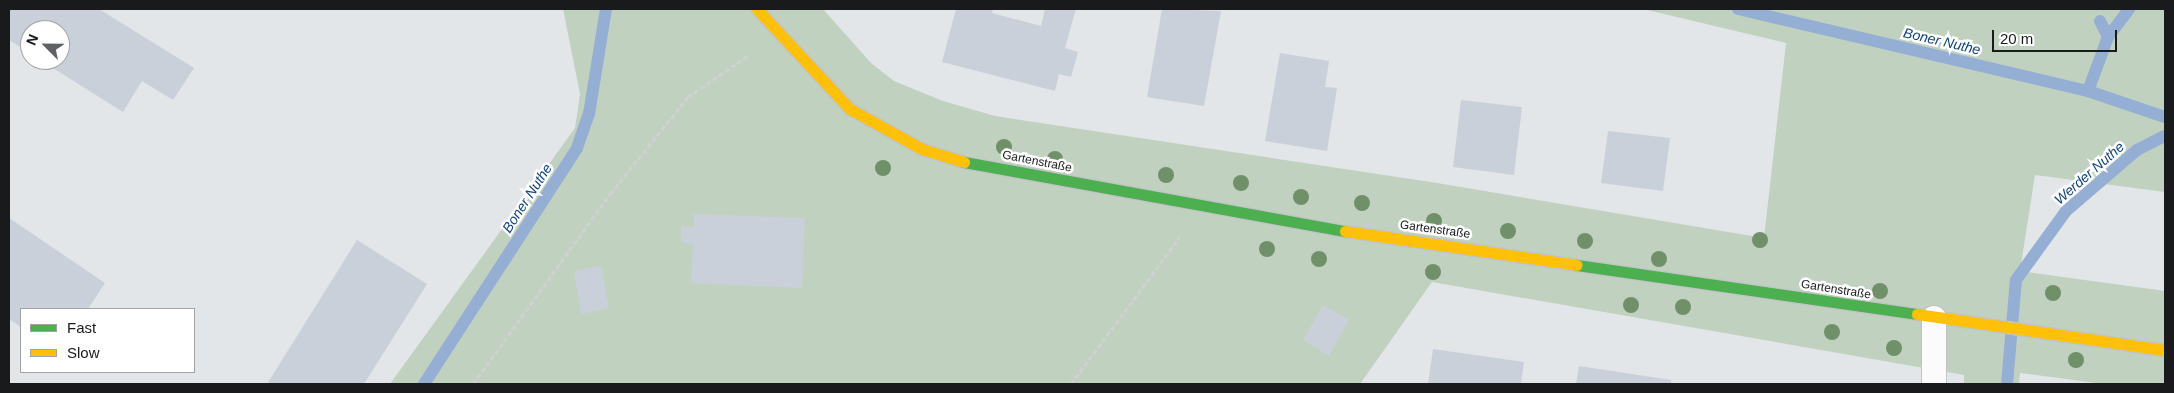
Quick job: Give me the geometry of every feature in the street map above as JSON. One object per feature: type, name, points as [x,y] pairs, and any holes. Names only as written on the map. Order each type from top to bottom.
[{"type":"main road","name":"Gartenstraße","points":[[757,9],[850,109],[922,149],[970,163],[1342,231],[2165,350]]},
{"type":"lane","points":[[1934,318],[1934,384]]},
{"type":"path","points":[[473,384],[610,194],[688,97],[780,33]]},
{"type":"path","points":[[1071,384],[1175,245],[1185,226],[1190,204]]},
{"type":"green space","points":[[563,9],[823,9],[871,63],[894,81],[943,101],[995,116],[1437,183],[1764,238],[1786,43],[1643,9],[2165,9],[2165,192],[2035,175],[2020,271],[2165,291],[2165,384],[2104,384],[2020,373],[2019,384],[1964,384],[1964,375],[1432,282],[1360,384],[390,384],[575,128],[580,94]]},
{"type":"building","points":[[9,9],[99,9],[194,68],[173,100],[142,81],[123,112],[56,70],[70,70],[70,20],[20,20],[20,47],[9,40]]},
{"type":"building","points":[[956,9],[993,9],[992,13],[1041,26],[1045,9],[1076,9],[1065,48],[1078,52],[1071,77],[1059,74],[1055,91],[942,62]]},
{"type":"building","points":[[1162,9],[1221,11],[1204,106],[1147,97]]},
{"type":"building","points":[[1280,53],[1329,61],[1325,87],[1337,88],[1327,151],[1265,141]]},
{"type":"building","points":[[1461,100],[1522,107],[1514,175],[1453,167]]},
{"type":"building","points":[[1608,131],[1670,138],[1663,191],[1601,183]]},
{"type":"building","points":[[694,214],[805,218],[802,288],[691,283],[693,244],[681,243],[681,226],[694,227]]},
{"type":"building","points":[[9,218],[105,283],[89,308],[20,308],[20,326],[9,319]]},
{"type":"building","points":[[357,240],[427,284],[364,384],[267,384]]},
{"type":"building","points":[[601,266],[609,308],[581,314],[574,271]]},
{"type":"building","points":[[1323,305],[1349,320],[1329,356],[1303,340]]},
{"type":"building","points":[[1433,349],[1524,362],[1521,384],[1428,384]]},
{"type":"building","points":[[1579,366],[1671,380],[1671,384],[1576,384]]},
{"type":"waterway","name":"Boner Nuthe","points":[[424,384],[577,148],[589,114],[606,9]]},
{"type":"waterway","name":"Boner Nuthe","points":[[1738,9],[2088,91],[2165,117]]},
{"type":"waterway","points":[[2088,91],[2108,37],[2129,9]]},
{"type":"waterway","points":[[2100,21],[2108,37]]},
{"type":"waterway","name":"Werder Nuthe","points":[[2007,384],[2016,280],[2066,211],[2137,150],[2165,136]]},
{"type":"traffic: fast","points":[[964,162],[1345,231]]},
{"type":"traffic: fast","points":[[1577,265],[1917,314]]},
{"type":"traffic: slow","points":[[757,9],[850,109],[922,149],[964,162]]},
{"type":"traffic: slow","points":[[1345,231],[1577,265]]},
{"type":"traffic: slow","points":[[1917,314],[2165,350]]}]
